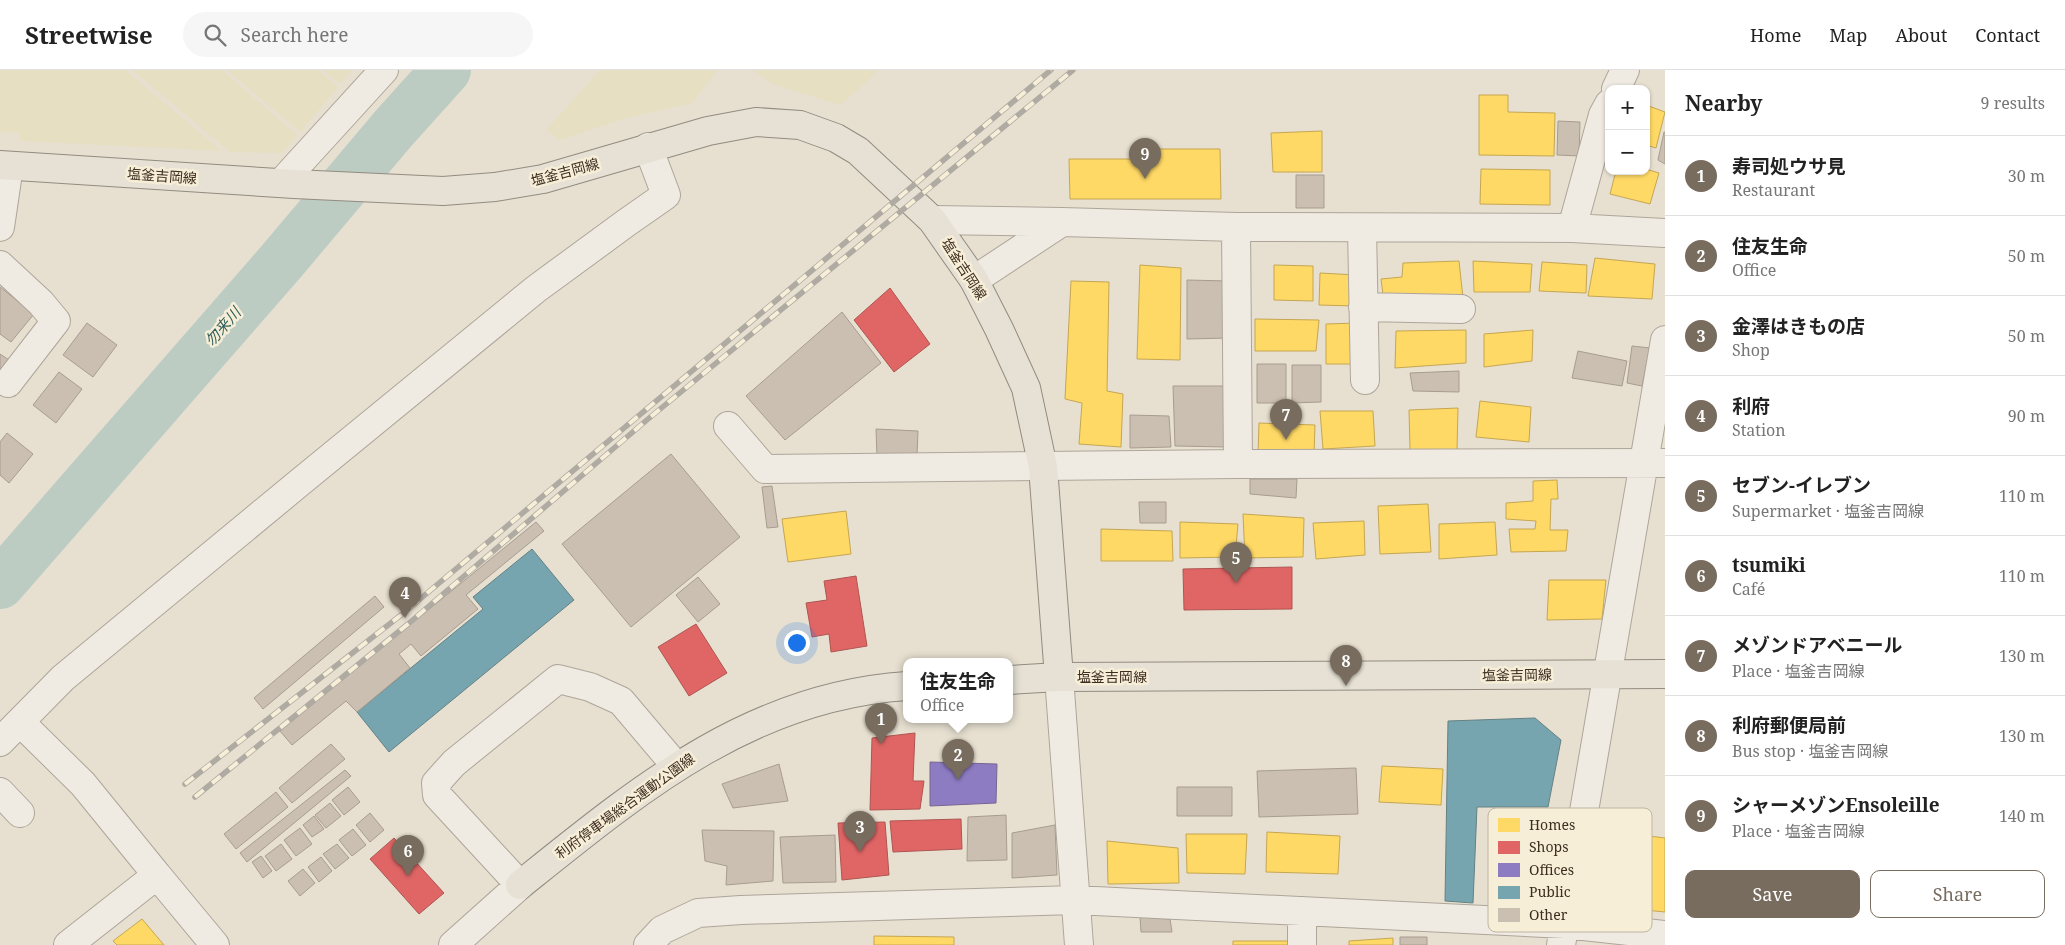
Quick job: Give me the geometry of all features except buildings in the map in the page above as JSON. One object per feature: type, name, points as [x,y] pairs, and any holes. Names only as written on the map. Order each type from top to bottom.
[{"type":"main road","name":"塩釜吉岡線","points":[[4,166],[432,191],[495,187],[543,179],[648,147],[708,131],[756,122],[800,125],[836,138],[858,151],[932,220],[974,280],[999,329],[1026,388],[1043,467],[1059,677],[1665,674]]},
{"type":"main road","points":[[1013,680],[1059,677]]},
{"type":"main road","name":"利府停車場総合運動公園線","points":[[520,885],[588,830],[676,766],[734,733],[823,699],[903,687]]},
{"type":"street","points":[[287,183],[384,70]]},
{"type":"street","points":[[1618,85],[1625,70]]},
{"type":"street","points":[[1572,228],[1605,111]]},
{"type":"street","points":[[0,742],[71,672],[536,289],[626,222],[666,195],[648,147]]},
{"type":"street","points":[[0,227],[4,166]]},
{"type":"street","points":[[932,220],[1236,228],[1572,228],[1665,233]]},
{"type":"street","points":[[974,280],[1062,222]]},
{"type":"street","points":[[1236,228],[1238,464]]},
{"type":"street","points":[[1362,228],[1365,380]]},
{"type":"street","points":[[0,265],[41,303],[56,321],[8,383]]},
{"type":"street","points":[[1363,307],[1461,309]]},
{"type":"street","points":[[1584,808],[1607,674],[1654,462],[1665,340]]},
{"type":"street","points":[[728,426],[765,469],[1654,462]]},
{"type":"street","points":[[1059,677],[1079,945]]},
{"type":"street","points":[[453,945],[520,885],[437,795],[436,783],[454,763],[558,679],[590,687],[621,702],[676,766]]},
{"type":"street","points":[[20,722],[83,784],[215,945]]},
{"type":"street","points":[[0,792],[20,813]]},
{"type":"street","points":[[68,945],[157,876]]},
{"type":"street","points":[[648,945],[662,930],[698,913],[741,910],[1075,900],[1302,911],[1488,928]]},
{"type":"street","points":[[1302,911],[1302,945]]},
{"type":"street","points":[[1530,932],[1563,935],[1665,935]]},
{"type":"shaded area","points":[[0,70],[125,70],[222,151],[20,141],[20,133],[1,132],[0,139]]},
{"type":"shaded area","points":[[132,70],[222,70],[297,135],[282,153],[230,152]]},
{"type":"shaded area","points":[[227,70],[318,70],[338,87],[300,132]]},
{"type":"shaded area","points":[[323,70],[352,70],[340,84]]},
{"type":"shaded area","points":[[600,70],[718,70],[692,103],[623,119],[560,140],[546,130]]},
{"type":"shaded area","points":[[753,70],[878,70],[840,105],[772,84]]},
{"type":"waterway","name":"勿来川","points":[[0,584],[446,70]]},
{"type":"railway","points":[[185,784],[401,615],[1051,70]]},
{"type":"railway","points":[[195,797],[408,624],[648,419],[1073,70]]},
{"type":"place","name":"シャーメゾンEnsoleille","points":[[1145,179]]},
{"type":"place","name":"メゾンドアベニール","points":[[1286,440]]},
{"type":"place","name":"セブン-イレブン","points":[[1236,583]]},
{"type":"place","name":"利府","points":[[405,618]]},
{"type":"place","name":"利府郵便局前","points":[[1346,686]]},
{"type":"place","name":"寿司処ウサ見","points":[[881,744]]},
{"type":"place","name":"住友生命","points":[[958,780]]},
{"type":"place","name":"金澤はきもの店","points":[[860,852]]},
{"type":"place","name":"tsumiki","points":[[408,876]]}]
